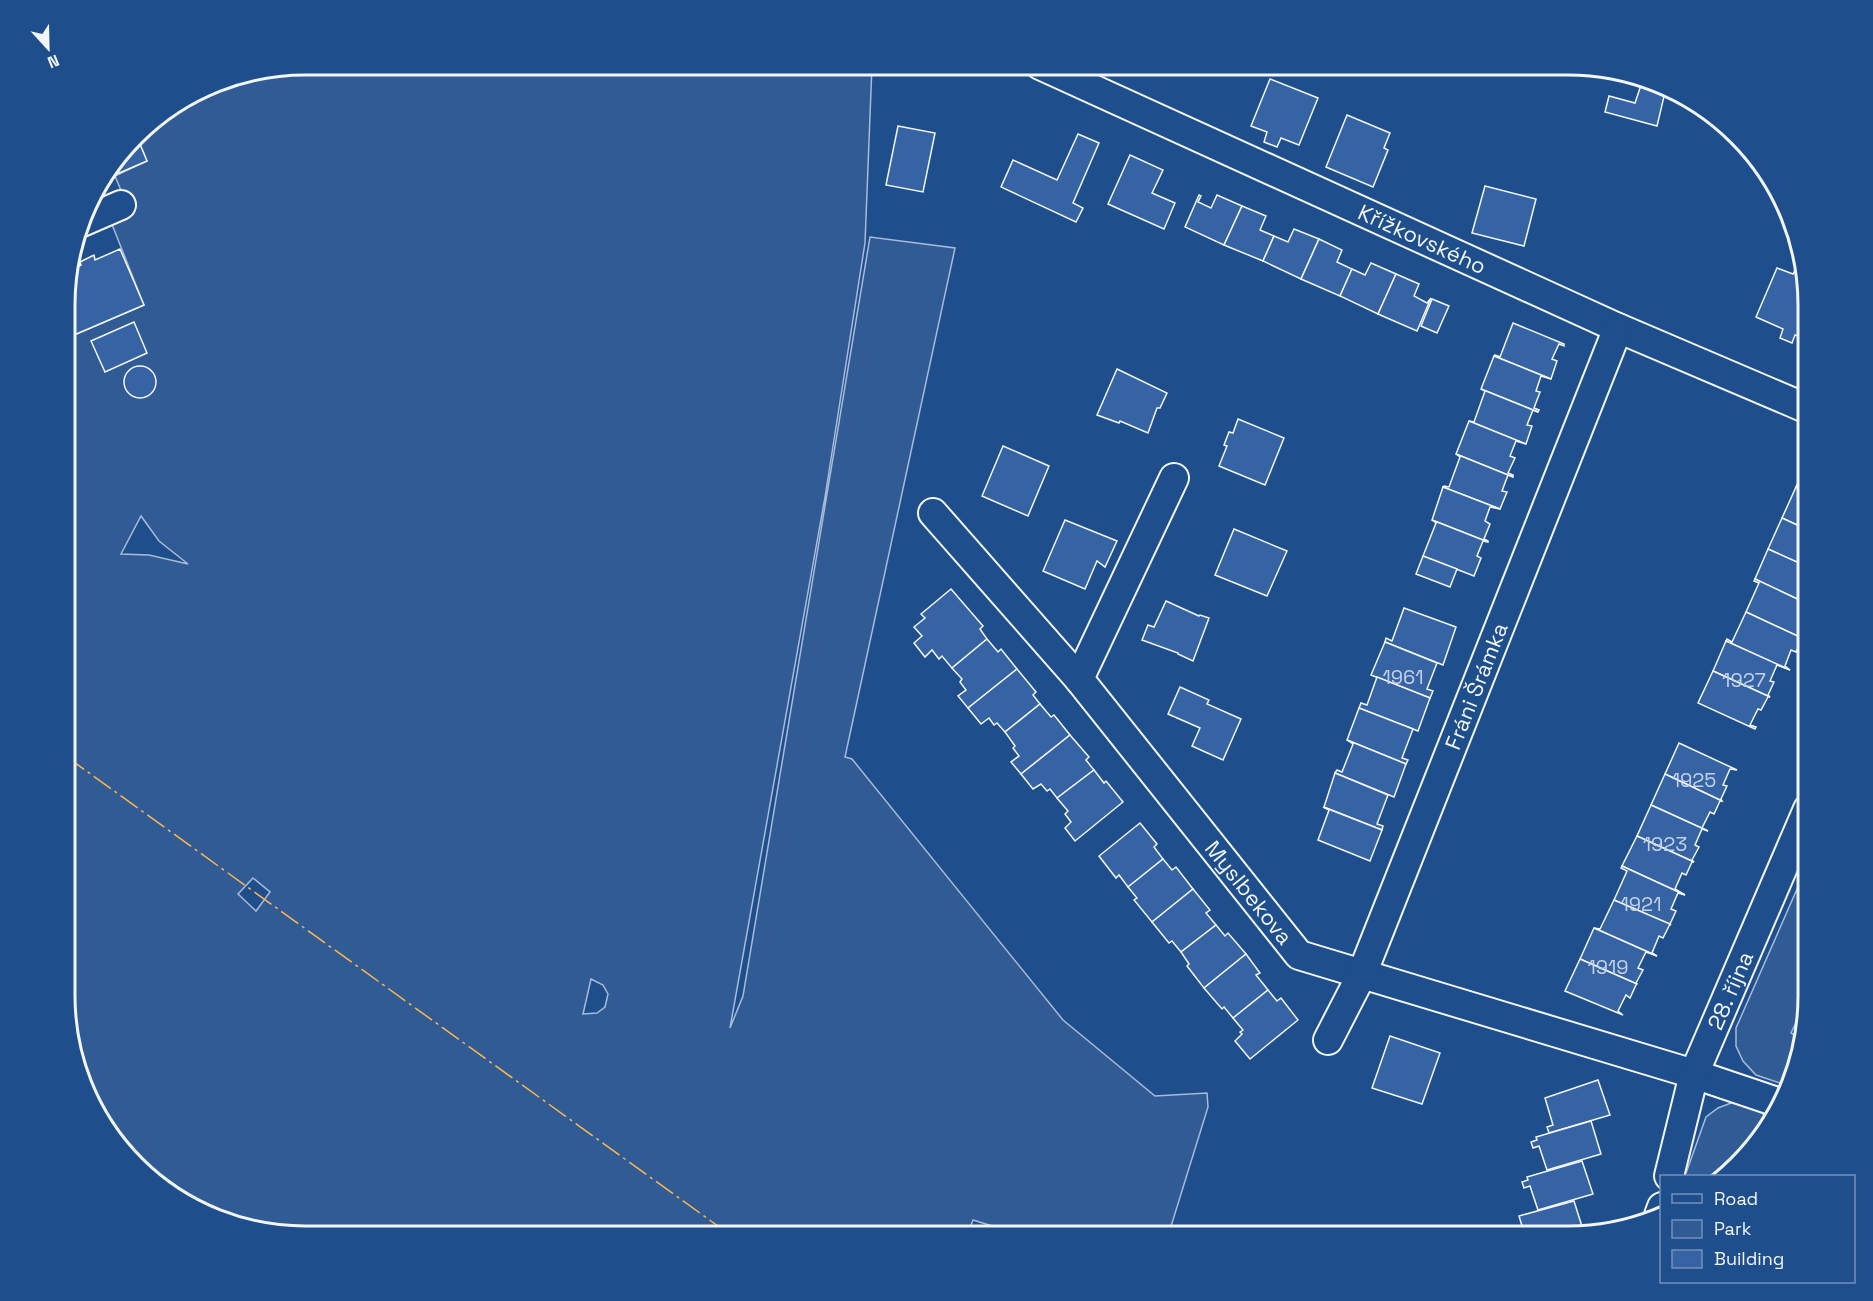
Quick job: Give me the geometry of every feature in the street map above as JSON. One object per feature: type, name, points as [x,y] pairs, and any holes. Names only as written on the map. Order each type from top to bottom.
[{"type":"street","name":"Křížkovského","points":[[1062,75],[1618,328],[1798,405]]},
{"type":"street","points":[[93,217],[121,205]]},
{"type":"street","name":"Fráni Šrámka","points":[[1328,1040],[1362,974],[1618,328]]},
{"type":"street","points":[[1079,679],[1174,478]]},
{"type":"street","name":"Myslbekova","points":[[933,513],[1079,679],[1299,955],[1695,1074],[1773,1100]]},
{"type":"street","name":"28. října","points":[[1669,1175],[1695,1074],[1798,832]]},
{"type":"green space","points":[[290,75],[872,75],[865,243],[825,497],[730,1028],[743,996],[870,237],[955,248],[845,757],[852,759],[1063,1020],[1155,1096],[1207,1093],[1208,1107],[1171,1226],[992,1226],[973,1220],[971,1226],[290,1226],[260,1222],[231,1214],[203,1202],[177,1187],[142,1159],[114,1124],[99,1098],[87,1070],[79,1041],[75,1011],[75,335],[144,305],[111,222],[131,214],[115,176],[147,161],[140,144],[153,132],[190,106],[231,87],[260,79]],"holes":[[[141,516],[159,541],[188,564],[149,555],[121,554]],[[253,878],[270,892],[256,911],[238,894]],[[591,979],[603,985],[608,994],[605,1007],[597,1013],[583,1014]]]},
{"type":"green space","points":[[1798,887],[1798,1011],[1797,1021],[1791,1033],[1795,1035],[1794,1041],[1780,1083],[1756,1075],[1743,1061],[1736,1046],[1736,1028]]},
{"type":"green space","points":[[1731,1103],[1756,1103],[1764,1116],[1741,1148],[1720,1169],[1712,1175],[1685,1175],[1706,1117],[1718,1108]]},
{"type":"building","points":[[1270,79],[1318,98],[1299,145],[1281,138],[1277,147],[1264,142],[1267,132],[1251,126]]},
{"type":"building","points":[[1640,87],[1664,96],[1657,126],[1605,112],[1609,96],[1635,103]]},
{"type":"building","points":[[1347,115],[1390,133],[1384,148],[1388,150],[1373,187],[1326,167]]},
{"type":"building","points":[[898,126],[935,133],[923,192],[886,185]]},
{"type":"building","points":[[1078,134],[1099,143],[1073,203],[1083,208],[1076,222],[1001,187],[1013,160],[1057,180]]},
{"type":"building","points":[[140,144],[147,161],[116,174]]},
{"type":"building","points":[[1130,155],[1163,170],[1152,193],[1175,203],[1164,229],[1108,204]]},
{"type":"building","points":[[1485,186],[1536,199],[1524,246],[1472,233]]},
{"type":"building","points":[[1199,195],[1201,196],[1198,202],[1211,208],[1217,195],[1242,206],[1224,245],[1185,227]]},
{"type":"building","points":[[1242,206],[1266,216],[1260,230],[1274,236],[1263,261],[1224,245]]},
{"type":"building","points":[[1294,229],[1319,239],[1301,279],[1263,261],[1274,236],[1288,242]]},
{"type":"building","points":[[1319,239],[1342,250],[1337,262],[1352,269],[1340,296],[1301,279]]},
{"type":"building","points":[[120,249],[144,305],[75,335],[75,290],[78,266],[81,265],[80,262],[94,255],[95,260]]},
{"type":"building","points":[[1371,263],[1396,274],[1378,314],[1340,296],[1352,269],[1365,275]]},
{"type":"building","points":[[1777,268],[1793,274],[1795,269],[1798,290],[1798,336],[1795,335],[1792,343],[1780,338],[1783,329],[1756,317]]},
{"type":"building","points":[[1396,274],[1419,284],[1414,296],[1427,303],[1431,298],[1417,331],[1378,314]]},
{"type":"building","points":[[1432,299],[1449,306],[1437,333],[1421,326]]},
{"type":"building","points":[[134,322],[147,353],[105,372],[91,341]]},
{"type":"building","points":[[1513,323],[1564,344],[1564,346],[1559,344],[1552,359],[1557,361],[1551,379],[1494,356],[1500,357]]},
{"type":"building","points":[[1494,356],[1551,379],[1541,376],[1536,391],[1540,392],[1534,408],[1539,410],[1538,412],[1481,389]]},
{"type":"building","points":[[140,366],[151,371],[156,382],[151,393],[140,398],[129,393],[124,382],[129,371]]},
{"type":"building","points":[[1117,369],[1167,393],[1160,408],[1157,408],[1148,433],[1120,421],[1119,423],[1097,415]]},
{"type":"building","points":[[1481,389],[1538,412],[1533,410],[1527,425],[1532,426],[1526,444],[1469,421],[1474,422],[1485,391]]},
{"type":"building","points":[[1238,419],[1284,438],[1265,485],[1219,466],[1227,446],[1224,445],[1229,432],[1233,433]]},
{"type":"building","points":[[1469,421],[1526,444],[1516,441],[1510,456],[1515,458],[1508,473],[1513,477],[1456,454]]},
{"type":"building","points":[[1003,446],[1049,466],[1028,516],[982,496]]},
{"type":"building","points":[[1456,454],[1513,477],[1508,475],[1502,491],[1507,492],[1500,509],[1443,487],[1449,487],[1460,457]]},
{"type":"building","points":[[1443,487],[1500,509],[1490,507],[1485,521],[1490,524],[1484,539],[1488,542],[1432,520]]},
{"type":"building","points":[[1796,487],[1798,488],[1798,525],[1782,518]]},
{"type":"building","points":[[1782,518],[1798,525],[1798,562],[1768,549]]},
{"type":"building","points":[[1065,520],[1117,541],[1105,567],[1097,561],[1085,589],[1043,571]]},
{"type":"building","points":[[1432,520],[1488,542],[1483,541],[1477,556],[1481,558],[1474,576],[1423,556],[1436,523]]},
{"type":"building","points":[[1234,529],[1287,551],[1267,596],[1215,575]]},
{"type":"building","points":[[1768,549],[1798,562],[1798,599],[1755,579]]},
{"type":"building","points":[[1423,556],[1457,569],[1450,587],[1416,574]]},
{"type":"building","points":[[1755,579],[1798,599],[1798,636],[1746,612],[1759,583],[1754,581]]},
{"type":"building","points":[[951,589],[983,626],[980,629],[987,639],[952,668],[942,656],[939,659],[932,650],[925,657],[914,643],[922,636],[914,627],[925,618],[921,614]]},
{"type":"building","points":[[1166,601],[1199,616],[1209,618],[1193,661],[1142,640],[1148,625],[1154,627]]},
{"type":"building","points":[[1404,608],[1456,627],[1443,665],[1385,642],[1386,638],[1392,641]]},
{"type":"building","points":[[1746,612],[1798,636],[1798,648],[1796,652],[1791,650],[1785,666],[1790,670],[1726,641],[1727,639],[1732,642]]},
{"type":"building","points":[[987,639],[998,652],[1001,649],[1017,669],[968,708],[958,696],[966,690],[960,682],[962,679],[952,668]]},
{"type":"building","points":[[1726,641],[1790,670],[1777,665],[1770,681],[1774,682],[1768,695],[1770,697],[1713,671]]},
{"type":"building","points":[[1385,642],[1437,663],[1427,689],[1433,691],[1430,698],[1371,675]]},
{"type":"building","points":[[1017,669],[1036,692],[1033,695],[1040,704],[1005,732],[997,723],[994,725],[989,718],[981,724],[968,708]]},
{"type":"building","points":[[1713,671],[1770,697],[1761,710],[1758,709],[1750,725],[1756,727],[1755,729],[1698,703]]},
{"type":"building","points":[[1377,677],[1430,698],[1418,731],[1359,708],[1361,703],[1367,705]]},
{"type":"building","points":[[1180,687],[1209,700],[1207,704],[1241,719],[1223,760],[1192,746],[1200,728],[1168,714]]},
{"type":"building","points":[[1040,704],[1051,717],[1054,715],[1070,735],[1021,774],[1011,762],[1019,756],[1005,732]]},
{"type":"building","points":[[1359,708],[1413,729],[1402,758],[1408,760],[1406,764],[1347,740]]},
{"type":"building","points":[[1070,735],[1089,757],[1086,760],[1094,770],[1057,798],[1050,789],[1047,791],[1041,784],[1033,789],[1021,774]]},
{"type":"building","points":[[1347,740],[1406,764],[1394,797],[1335,773],[1337,770],[1342,772],[1353,744]]},
{"type":"building","points":[[1679,743],[1737,770],[1730,769],[1723,785],[1727,786],[1722,801],[1665,774]]},
{"type":"building","points":[[1094,770],[1123,802],[1075,841],[1065,828],[1071,822],[1065,814],[1068,811],[1057,798]]},
{"type":"building","points":[[1335,773],[1388,795],[1377,824],[1383,826],[1382,830],[1324,807]]},
{"type":"building","points":[[1665,774],[1722,801],[1714,814],[1710,812],[1702,828],[1708,831],[1651,805]]},
{"type":"building","points":[[1651,805],[1708,831],[1702,829],[1695,845],[1699,847],[1692,860],[1694,862],[1637,836]]},
{"type":"building","points":[[1323,807],[1382,830],[1370,861],[1318,840],[1329,810]]},
{"type":"building","points":[[1140,823],[1157,844],[1154,847],[1163,859],[1128,887],[1119,875],[1116,878],[1099,856]]},
{"type":"building","points":[[1637,836],[1694,862],[1686,875],[1682,873],[1675,889],[1685,895],[1622,866]]},
{"type":"building","points":[[1163,859],[1172,870],[1176,867],[1193,889],[1152,922],[1134,900],[1137,898],[1128,887]]},
{"type":"building","points":[[1622,866],[1685,895],[1678,893],[1671,909],[1676,911],[1671,925],[1614,900],[1627,871],[1621,868]]},
{"type":"building","points":[[1193,889],[1210,910],[1206,913],[1216,925],[1181,952],[1172,941],[1169,943],[1152,922]]},
{"type":"building","points":[[1614,900],[1670,924],[1663,938],[1659,936],[1652,953],[1657,956],[1594,928],[1600,929]]},
{"type":"building","points":[[1216,925],[1225,936],[1228,933],[1246,954],[1204,988],[1187,966],[1189,964],[1181,952]]},
{"type":"building","points":[[1594,928],[1657,956],[1646,952],[1638,968],[1643,970],[1637,984],[1580,959]]},
{"type":"building","points":[[1246,954],[1260,973],[1256,975],[1268,990],[1233,1018],[1204,988]]},
{"type":"building","points":[[1580,959],[1637,984],[1630,998],[1626,995],[1618,1011],[1623,1015],[1565,991]]},
{"type":"building","points":[[1268,990],[1277,1001],[1281,998],[1298,1020],[1250,1059],[1235,1041],[1243,1030],[1233,1018]]},
{"type":"building","points":[[1390,1036],[1440,1053],[1422,1104],[1372,1088]]},
{"type":"building","points":[[1598,1080],[1610,1115],[1549,1133],[1547,1127],[1553,1125],[1545,1098]]},
{"type":"building","points":[[1591,1121],[1601,1154],[1547,1170],[1539,1146],[1533,1148],[1531,1142],[1537,1140],[1536,1137]]},
{"type":"building","points":[[1582,1161],[1593,1194],[1538,1210],[1530,1186],[1524,1188],[1522,1182],[1528,1180],[1527,1177]]},
{"type":"building","points":[[1574,1201],[1582,1226],[1522,1226],[1519,1216]]},
{"type":"power","points":[[75,763],[718,1226]]}]
